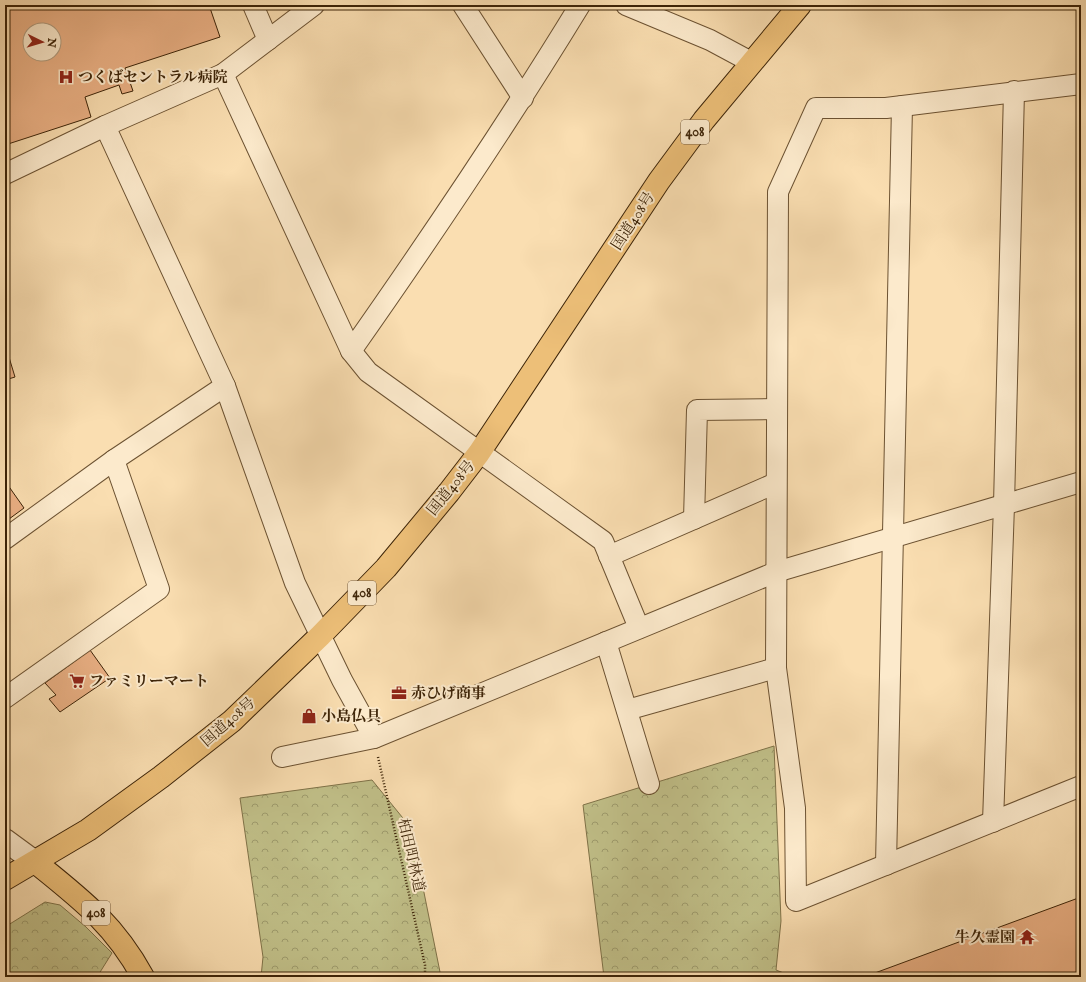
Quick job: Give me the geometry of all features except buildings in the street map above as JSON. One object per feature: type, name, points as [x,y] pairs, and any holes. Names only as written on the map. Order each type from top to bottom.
[{"type":"highway","name":"国道408号","points":[[5,879],[88,830],[160,777],[226,725],[320,636],[386,568],[479,453],[659,181],[704,120],[800,5]]},
{"type":"highway","name":"408","points":[[35,862],[94,911],[116,934],[143,977]]},
{"type":"street","points":[[253,5],[268,40]]},
{"type":"street","points":[[5,174],[105,126],[223,74],[314,5]]},
{"type":"street","points":[[463,5],[523,98]]},
{"type":"street","points":[[351,351],[446,215],[523,98],[580,5]]},
{"type":"street","points":[[626,5],[710,40],[751,62]]},
{"type":"street","points":[[223,74],[351,351],[368,372],[603,541],[639,628]]},
{"type":"street","points":[[1081,84],[1014,90],[886,108],[816,108],[778,192],[776,668],[795,808],[796,901],[1081,786]]},
{"type":"street","points":[[993,822],[1004,505],[1014,90]]},
{"type":"street","points":[[886,865],[902,106]]},
{"type":"street","points":[[105,126],[225,386],[295,583],[320,636],[374,738]]},
{"type":"street","points":[[5,539],[114,460],[225,386]]},
{"type":"street","points":[[694,519],[698,410],[777,409]]},
{"type":"street","points":[[5,698],[160,589],[114,460]]},
{"type":"street","points":[[282,757],[374,738],[776,572],[1081,482]]},
{"type":"street","points":[[609,556],[776,483]]},
{"type":"street","points":[[606,642],[649,784]]},
{"type":"street","points":[[627,710],[776,668]]},
{"type":"street","points":[[5,840],[35,862]]},
{"type":"path","name":"柏田町林道","points":[[374,738],[425,966],[425,977]]},
{"type":"green space","points":[[774,746],[781,921],[776,970],[794,977],[604,977],[583,805]]},
{"type":"green space","points":[[372,780],[411,828],[441,977],[261,977],[263,957],[240,798]]},
{"type":"green space","points":[[45,902],[60,905],[86,927],[112,953],[97,977],[5,977],[5,927]]},
{"type":"place","name":"つくばセントラル病院","points":[[66,77]]},
{"type":"place","name":"ファミリーマート","points":[[77,681]]},
{"type":"place","name":"赤ひげ商事","points":[[399,693]]},
{"type":"place","name":"小島仏具","points":[[309,716]]},
{"type":"place","name":"牛久霊園","points":[[1027,937]]}]
